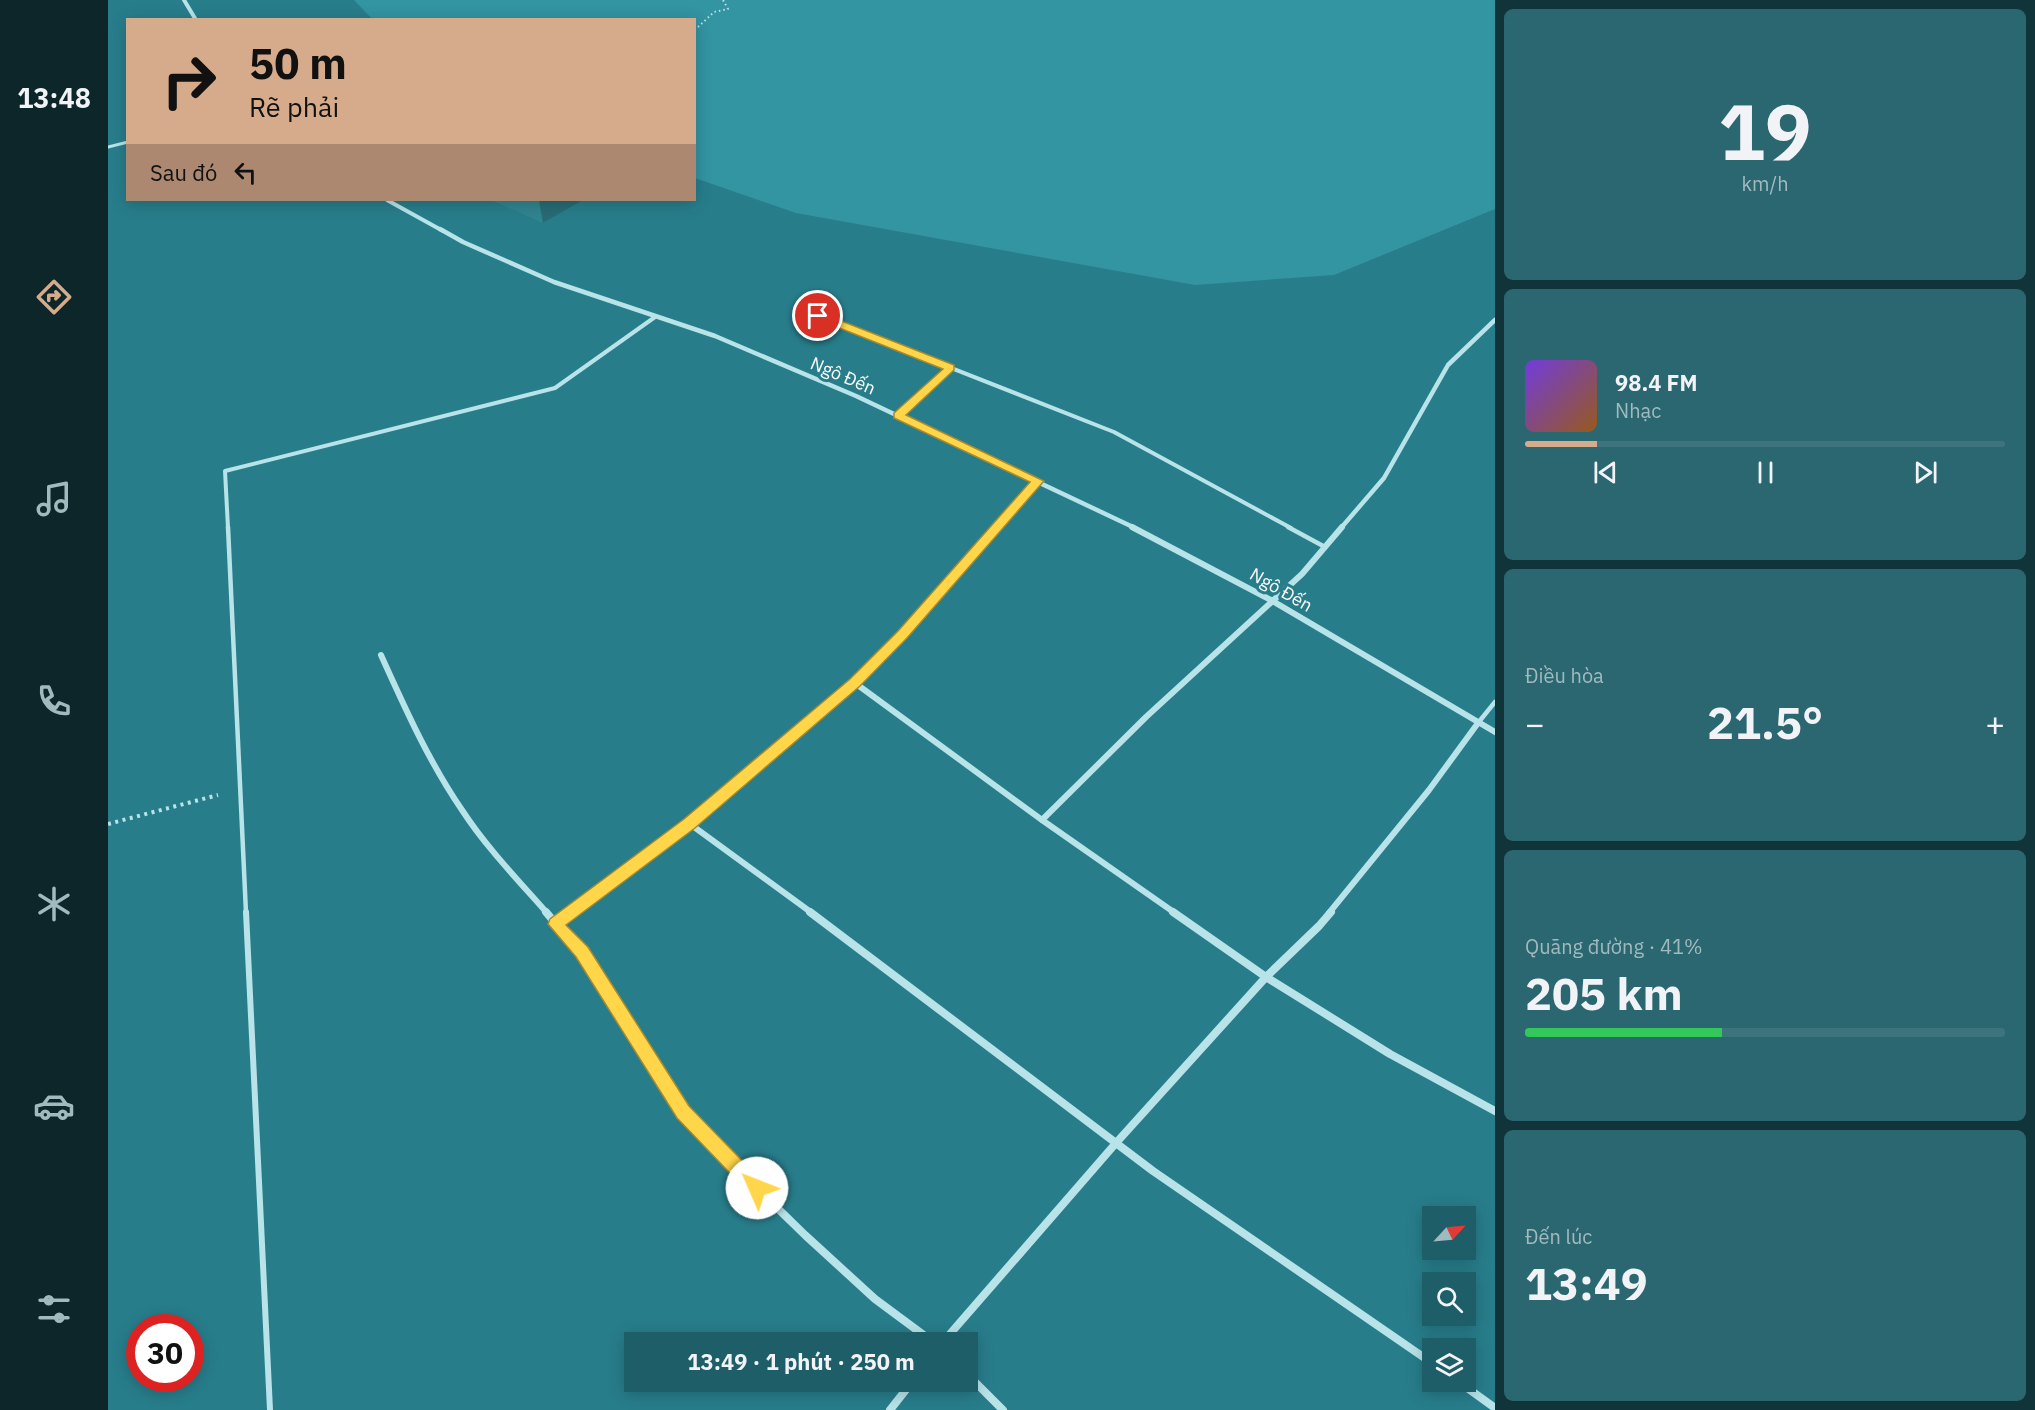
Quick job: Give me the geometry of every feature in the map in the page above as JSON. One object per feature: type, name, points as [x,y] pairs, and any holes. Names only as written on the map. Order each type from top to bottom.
[{"type":"street","points":[[184,0],[195,18]]},
{"type":"street","name":"Ngô Đến","points":[[389,201],[463,242],[544,277],[655,317],[716,336],[898,415],[1038,481],[1169,545],[1271,600],[1495,732]]},
{"type":"street","points":[[1042,820],[1146,717],[1302,574],[1384,478],[1448,365],[1495,320]]},
{"type":"street","points":[[556,924],[690,824],[855,683],[902,635],[1038,481]]},
{"type":"street","points":[[381,655],[415,729],[450,792],[478,833],[582,952],[683,1112],[725,1157],[805,1235],[875,1299],[920,1332]]},
{"type":"street","points":[[855,683],[1042,820],[1266,977],[1390,1054],[1495,1111]]},
{"type":"street","points":[[952,1332],[1116,1143],[1266,977],[1319,926],[1429,790],[1478,723]]},
{"type":"street","points":[[690,824],[803,904],[1116,1143],[1315,1284],[1422,1356]]},
{"type":"street","points":[[978,1385],[1003,1410]]},
{"type":"street","points":[[890,1410],[904,1392]]},
{"type":"street","points":[[1473,1392],[1495,1408]]},
{"type":"lane","points":[[108,147],[126,142]]},
{"type":"lane","points":[[796,307],[1114,432],[1325,547]]},
{"type":"lane","points":[[270,1410],[225,471],[555,388],[655,317]]},
{"type":"lane","points":[[898,415],[950,368]]},
{"type":"lane","points":[[1478,723],[1495,702]]},
{"type":"path","points":[[696,28],[714,12],[728,9],[723,0]]},
{"type":"path","points":[[108,824],[240,789]]},
{"type":"shaded area","points":[[354,0],[1495,0],[1495,209],[1334,275],[1195,285],[796,213],[696,178],[696,18],[371,18]]},
{"type":"route","points":[[757,1188],[683,1112],[582,952],[556,924],[690,824],[855,683],[902,635],[1038,481],[898,415],[950,368],[818,316]]}]
